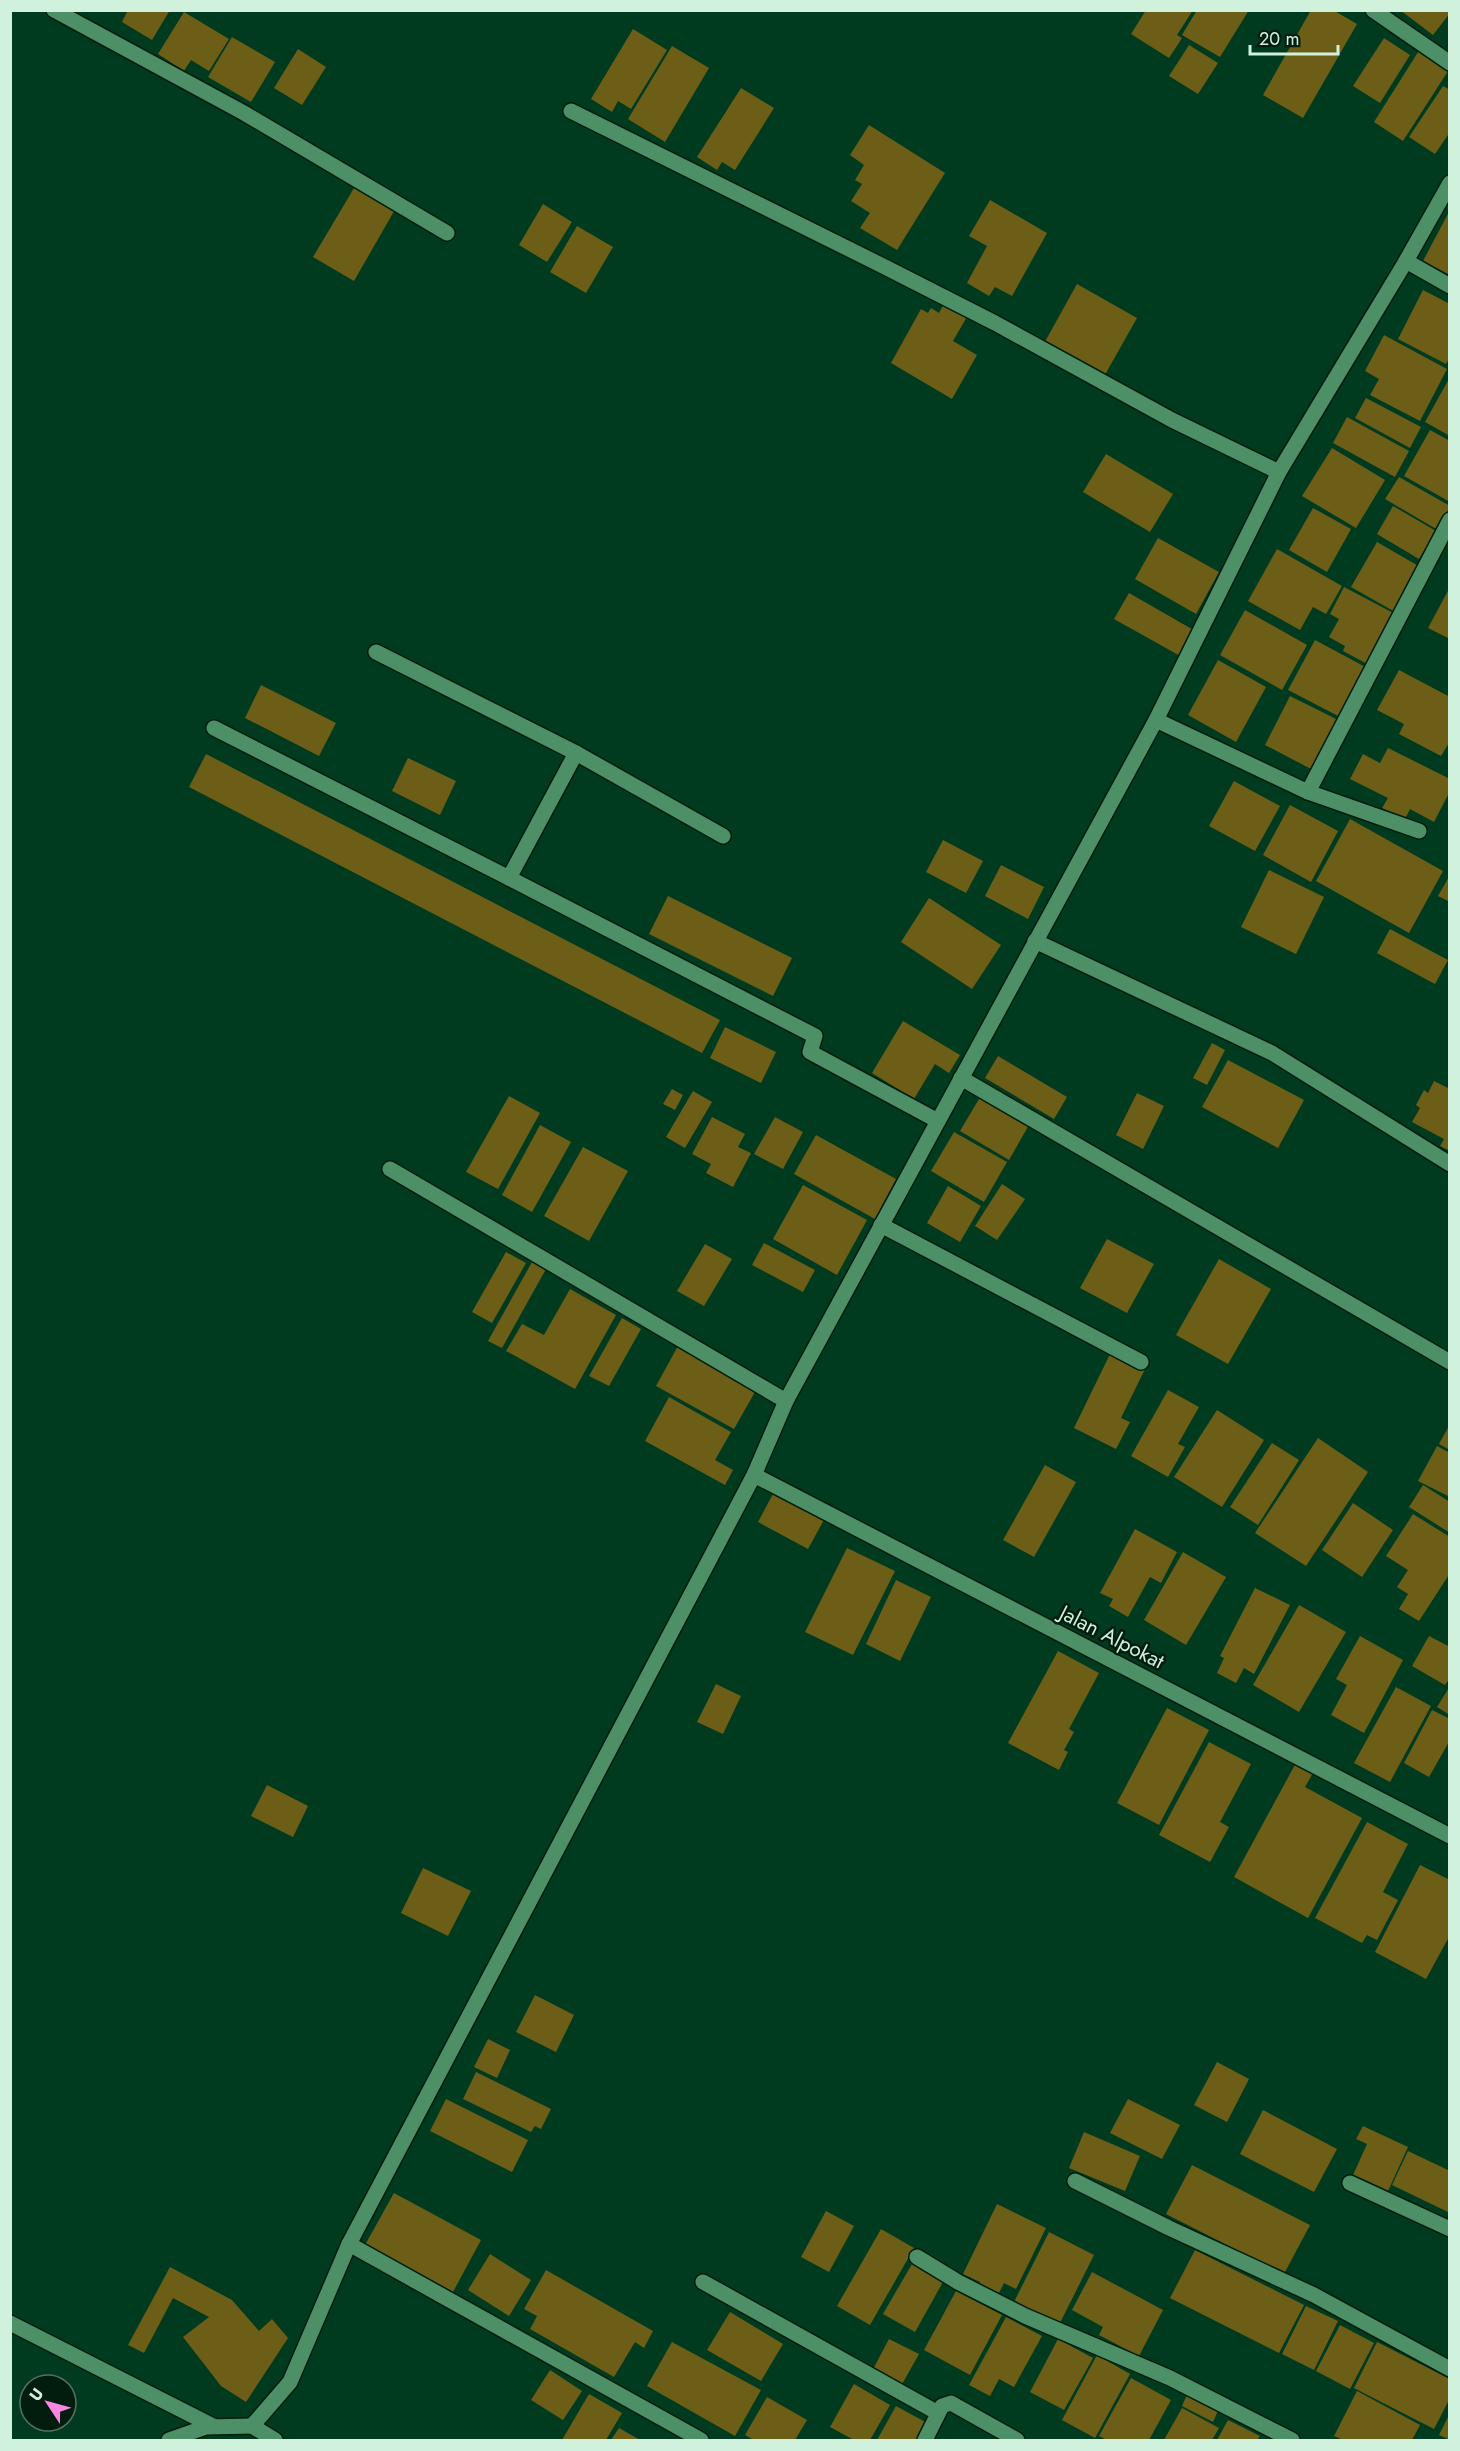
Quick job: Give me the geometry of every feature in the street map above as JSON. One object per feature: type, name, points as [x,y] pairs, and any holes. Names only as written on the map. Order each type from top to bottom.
[{"type":"street","points":[[54,10],[244,114],[447,233]]},
{"type":"street","points":[[1373,10],[1449,63]]},
{"type":"street","points":[[571,111],[995,323],[1172,420],[1279,472]]},
{"type":"street","points":[[252,2427],[290,2382],[349,2244],[754,1475],[786,1401],[1156,720],[1279,472],[1406,261],[1449,183]]},
{"type":"street","points":[[1406,261],[1449,286]]},
{"type":"street","points":[[1308,792],[1449,520]]},
{"type":"street","points":[[376,652],[576,753],[723,836]]},
{"type":"street","points":[[1156,720],[1308,792],[1419,831]]},
{"type":"street","points":[[214,728],[815,1036],[810,1052],[938,1121]]},
{"type":"street","points":[[509,878],[576,753]]},
{"type":"street","points":[[1035,942],[1272,1053],[1449,1164]]},
{"type":"street","points":[[962,1078],[1449,1362]]},
{"type":"street","points":[[390,1168],[786,1401]]},
{"type":"street","points":[[881,1225],[1141,1362]]},
{"type":"street","name":"Jalan Alpokat","points":[[754,1475],[1449,1836]]},
{"type":"street","points":[[1075,2181],[1169,2228],[1314,2295],[1449,2369]]},
{"type":"street","points":[[1350,2183],[1449,2229]]},
{"type":"street","points":[[349,2244],[701,2440]]},
{"type":"street","points":[[917,2258],[1025,2316],[1170,2378],[1292,2440]]},
{"type":"street","points":[[703,2282],[938,2413]]},
{"type":"street","points":[[10,2323],[213,2426]]},
{"type":"street","points":[[925,2440],[942,2406],[951,2403],[1017,2440]]},
{"type":"street","points":[[169,2440],[213,2426],[252,2427],[275,2440]]},
{"type":"building","points":[[128,10],[170,10],[152,40],[122,22]]},
{"type":"building","points":[[1146,10],[1193,10],[1177,35],[1182,38],[1169,58],[1131,34]]},
{"type":"building","points":[[1197,10],[1249,10],[1220,57],[1182,35]]},
{"type":"building","points":[[1311,10],[1333,10],[1357,24],[1303,118],[1263,95]]},
{"type":"building","points":[[1400,10],[1450,10],[1450,13],[1433,35]]},
{"type":"building","points":[[184,12],[229,39],[209,71],[191,60],[184,71],[158,54]]},
{"type":"building","points":[[633,29],[667,50],[631,109],[618,101],[612,112],[591,99]]},
{"type":"building","points":[[232,37],[275,62],[251,102],[208,77]]},
{"type":"building","points":[[1384,38],[1410,55],[1380,103],[1353,86]]},
{"type":"building","points":[[1189,45],[1218,63],[1198,94],[1169,76]]},
{"type":"building","points":[[672,46],[709,68],[665,142],[628,119]]},
{"type":"building","points":[[298,49],[326,67],[302,105],[274,88]]},
{"type":"building","points":[[1420,49],[1450,68],[1403,141],[1374,122]]},
{"type":"building","points":[[1443,86],[1450,90],[1450,132],[1435,154],[1409,137]]},
{"type":"building","points":[[741,88],[774,108],[735,170],[722,162],[717,170],[697,157]]},
{"type":"building","points":[[869,125],[945,173],[897,250],[860,228],[870,213],[851,201],[862,184],[855,180],[864,165],[850,155]]},
{"type":"building","points":[[357,183],[397,206],[354,281],[313,257]]},
{"type":"building","points":[[990,200],[1047,233],[1012,296],[995,287],[989,296],[967,283],[987,246],[969,236]]},
{"type":"building","points":[[543,204],[572,222],[547,262],[519,245]]},
{"type":"building","points":[[1450,210],[1450,275],[1423,261]]},
{"type":"building","points":[[577,226],[613,247],[586,293],[550,272]]},
{"type":"building","points":[[1077,284],[1137,318],[1102,380],[1042,347]]},
{"type":"building","points":[[1423,290],[1450,304],[1450,357],[1446,364],[1398,339]]},
{"type":"building","points":[[945,302],[968,315],[953,341],[977,355],[952,399],[891,363],[921,309],[928,313],[931,308],[939,313]]},
{"type":"building","points":[[1384,335],[1447,369],[1420,421],[1370,395],[1379,379],[1365,371]]},
{"type":"building","points":[[1450,377],[1450,436],[1425,422]]},
{"type":"building","points":[[1366,398],[1421,427],[1410,448],[1355,418]]},
{"type":"building","points":[[1347,417],[1409,451],[1395,477],[1333,443]]},
{"type":"building","points":[[1430,430],[1450,441],[1450,502],[1404,476]]},
{"type":"building","points":[[1332,448],[1385,480],[1356,528],[1302,496]]},
{"type":"building","points":[[1106,454],[1173,494],[1150,532],[1083,492]]},
{"type":"building","points":[[1399,477],[1450,506],[1438,530],[1385,499]]},
{"type":"building","points":[[1393,506],[1436,531],[1419,559],[1377,534]]},
{"type":"building","points":[[1313,508],[1351,529],[1327,572],[1289,550]]},
{"type":"building","points":[[1158,538],[1219,572],[1196,614],[1135,579]]},
{"type":"building","points":[[1377,542],[1422,568],[1397,613],[1351,587]]},
{"type":"building","points":[[1277,549],[1342,586],[1326,614],[1313,607],[1300,630],[1248,601]]},
{"type":"building","points":[[1344,587],[1399,616],[1371,666],[1343,651],[1345,646],[1329,637],[1339,619],[1330,614]]},
{"type":"building","points":[[1450,587],[1450,639],[1428,628]]},
{"type":"building","points":[[1129,593],[1197,632],[1182,657],[1114,619]]},
{"type":"building","points":[[1245,610],[1307,645],[1282,690],[1220,655]]},
{"type":"building","points":[[1315,640],[1371,670],[1344,719],[1288,690]]},
{"type":"building","points":[[1218,660],[1266,687],[1236,742],[1188,715]]},
{"type":"building","points":[[1399,670],[1450,697],[1450,741],[1441,756],[1399,734],[1404,724],[1377,710]]},
{"type":"building","points":[[261,685],[336,723],[319,756],[245,718]]},
{"type":"building","points":[[1290,696],[1338,720],[1313,770],[1265,745]]},
{"type":"building","points":[[1388,748],[1450,779],[1450,791],[1434,822],[1410,809],[1405,819],[1382,808],[1388,798],[1350,779],[1363,754],[1380,763]]},
{"type":"building","points":[[206,754],[720,1020],[702,1053],[189,787]]},
{"type":"building","points":[[408,758],[456,781],[440,815],[392,791]]},
{"type":"building","points":[[1234,781],[1280,806],[1255,851],[1209,826]]},
{"type":"building","points":[[1290,805],[1338,831],[1311,882],[1263,855]]},
{"type":"building","points":[[1350,819],[1443,871],[1409,933],[1316,881]]},
{"type":"building","points":[[943,840],[983,861],[966,893],[926,872]]},
{"type":"building","points":[[1001,865],[1044,887],[1028,919],[985,896]]},
{"type":"building","points":[[1269,870],[1324,897],[1296,954],[1241,927]]},
{"type":"building","points":[[1450,875],[1450,902],[1438,896]]},
{"type":"building","points":[[668,896],[792,958],[773,996],[649,934]]},
{"type":"building","points":[[929,898],[1001,945],[972,989],[901,942]]},
{"type":"building","points":[[1390,929],[1448,960],[1435,984],[1377,953]]},
{"type":"building","points":[[903,1021],[960,1055],[949,1073],[935,1064],[914,1099],[872,1073]]},
{"type":"building","points":[[725,1027],[776,1052],[761,1083],[710,1058]]},
{"type":"building","points":[[1212,1043],[1225,1050],[1207,1085],[1193,1078]]},
{"type":"building","points":[[998,1056],[1067,1097],[1054,1119],[985,1078]]},
{"type":"building","points":[[1228,1060],[1304,1100],[1278,1148],[1202,1107]]},
{"type":"building","points":[[1434,1081],[1450,1089],[1450,1151],[1440,1146],[1444,1139],[1412,1122],[1420,1108],[1416,1105],[1424,1090],[1428,1093]]},
{"type":"building","points":[[672,1089],[683,1095],[675,1110],[663,1104]]},
{"type":"building","points":[[693,1091],[712,1102],[685,1148],[666,1137]]},
{"type":"building","points":[[1137,1093],[1164,1106],[1143,1149],[1116,1135]]},
{"type":"building","points":[[982,1094],[1030,1123],[1009,1160],[960,1131]]},
{"type":"building","points":[[509,1096],[540,1113],[498,1189],[466,1172]]},
{"type":"building","points":[[712,1117],[745,1134],[738,1147],[751,1153],[733,1187],[706,1173],[711,1164],[692,1154]]},
{"type":"building","points":[[775,1117],[803,1132],[783,1169],[754,1154]]},
{"type":"building","points":[[540,1125],[571,1142],[532,1212],[502,1195]]},
{"type":"building","points":[[954,1132],[1007,1162],[984,1202],[931,1171]]},
{"type":"building","points":[[816,1135],[896,1179],[875,1219],[794,1174]]},
{"type":"building","points":[[583,1147],[628,1171],[589,1241],[544,1216]]},
{"type":"building","points":[[1002,1184],[1025,1199],[997,1240],[975,1226]]},
{"type":"building","points":[[803,1185],[867,1220],[837,1275],[773,1239]]},
{"type":"building","points":[[948,1186],[981,1206],[960,1242],[927,1223]]},
{"type":"building","points":[[1107,1239],[1154,1264],[1127,1313],[1080,1288]]},
{"type":"building","points":[[764,1243],[815,1270],[803,1292],[752,1265]]},
{"type":"building","points":[[705,1244],[732,1259],[704,1306],[677,1291]]},
{"type":"building","points":[[506,1252],[526,1263],[492,1323],[472,1312]]},
{"type":"building","points":[[1219,1259],[1271,1289],[1228,1364],[1176,1335]]},
{"type":"building","points":[[532,1262],[546,1269],[502,1348],[488,1341]]},
{"type":"building","points":[[570,1289],[616,1315],[575,1389],[506,1351],[522,1324],[544,1335]]},
{"type":"building","points":[[622,1318],[641,1329],[609,1386],[589,1376]]},
{"type":"building","points":[[678,1346],[756,1390],[734,1429],[656,1386]]},
{"type":"building","points":[[1111,1352],[1145,1369],[1121,1418],[1130,1422],[1116,1449],[1074,1428]]},
{"type":"building","points":[[1168,1390],[1199,1407],[1178,1444],[1185,1447],[1168,1477],[1131,1456]]},
{"type":"building","points":[[669,1397],[731,1432],[715,1460],[733,1470],[725,1485],[645,1441]]},
{"type":"building","points":[[1217,1410],[1264,1440],[1222,1507],[1174,1477]]},
{"type":"building","points":[[1450,1424],[1450,1450],[1439,1444]]},
{"type":"building","points":[[1318,1438],[1368,1472],[1306,1566],[1255,1533]]},
{"type":"building","points":[[1272,1443],[1299,1460],[1258,1525],[1230,1507]]},
{"type":"building","points":[[1437,1446],[1450,1453],[1450,1497],[1418,1481]]},
{"type":"building","points":[[1045,1465],[1076,1482],[1034,1557],[1003,1540]]},
{"type":"building","points":[[1423,1485],[1450,1502],[1450,1533],[1409,1507]]},
{"type":"building","points":[[775,1490],[825,1518],[808,1549],[758,1522]]},
{"type":"building","points":[[1353,1503],[1393,1530],[1362,1577],[1322,1550]]},
{"type":"building","points":[[1413,1514],[1450,1537],[1450,1573],[1419,1621],[1399,1609],[1408,1594],[1397,1587],[1408,1570],[1386,1556]]},
{"type":"building","points":[[1135,1529],[1177,1552],[1161,1583],[1150,1577],[1128,1617],[1109,1606],[1113,1599],[1100,1593]]},
{"type":"building","points":[[847,1548],[895,1571],[853,1655],[805,1632]]},
{"type":"building","points":[[1183,1552],[1226,1577],[1186,1645],[1144,1620]]},
{"type":"building","points":[[896,1580],[931,1597],[900,1661],[866,1644]]},
{"type":"building","points":[[1255,1588],[1290,1605],[1254,1674],[1244,1668],[1236,1683],[1217,1673],[1224,1658],[1220,1656]]},
{"type":"building","points":[[1299,1605],[1346,1632],[1299,1712],[1253,1685]]},
{"type":"building","points":[[1360,1636],[1403,1660],[1364,1733],[1331,1715],[1347,1685],[1336,1679]]},
{"type":"building","points":[[1429,1636],[1450,1647],[1450,1678],[1445,1685],[1412,1666]]},
{"type":"building","points":[[1058,1651],[1099,1673],[1069,1729],[1074,1732],[1064,1750],[1068,1752],[1059,1770],[1008,1743]]},
{"type":"building","points":[[716,1684],[741,1696],[723,1734],[697,1722]]},
{"type":"building","points":[[1450,1686],[1450,1715],[1437,1707]]},
{"type":"building","points":[[1396,1687],[1431,1706],[1390,1782],[1354,1763]]},
{"type":"building","points":[[1167,1708],[1209,1730],[1159,1825],[1117,1803]]},
{"type":"building","points":[[1432,1710],[1450,1719],[1450,1740],[1429,1777],[1404,1763]]},
{"type":"building","points":[[1209,1742],[1251,1764],[1220,1822],[1229,1827],[1210,1862],[1159,1835]]},
{"type":"building","points":[[1297,1761],[1314,1771],[1305,1787],[1362,1818],[1308,1918],[1234,1877]]},
{"type":"building","points":[[267,1785],[308,1806],[293,1837],[251,1816]]},
{"type":"building","points":[[1367,1822],[1408,1844],[1383,1892],[1398,1900],[1377,1940],[1367,1935],[1362,1943],[1315,1918]]},
{"type":"building","points":[[1420,1865],[1450,1880],[1450,1935],[1426,1979],[1375,1952]]},
{"type":"building","points":[[423,1868],[471,1891],[448,1936],[401,1913]]},
{"type":"building","points":[[535,1995],[574,2015],[556,2052],[516,2032]]},
{"type":"building","points":[[488,2039],[510,2050],[497,2078],[474,2067]]},
{"type":"building","points":[[1217,2062],[1249,2079],[1227,2122],[1194,2105]]},
{"type":"building","points":[[476,2072],[551,2109],[541,2129],[535,2126],[531,2132],[463,2099]]},
{"type":"building","points":[[446,2099],[528,2140],[512,2172],[430,2131]]},
{"type":"building","points":[[1128,2099],[1180,2125],[1162,2159],[1110,2133]]},
{"type":"building","points":[[1263,2110],[1337,2149],[1314,2192],[1240,2154]]},
{"type":"building","points":[[1363,2126],[1408,2147],[1388,2191],[1353,2175],[1367,2144],[1356,2139]]},
{"type":"building","points":[[1084,2132],[1140,2156],[1125,2191],[1069,2168]]},
{"type":"building","points":[[1408,2151],[1450,2171],[1450,2213],[1392,2185]]},
{"type":"building","points":[[1192,2165],[1310,2225],[1284,2274],[1166,2214]]},
{"type":"building","points":[[394,2193],[481,2240],[453,2292],[365,2245]]},
{"type":"building","points":[[997,2204],[1046,2228],[1016,2289],[1004,2283],[997,2297],[977,2289],[980,2282],[963,2274]]},
{"type":"building","points":[[826,2211],[854,2226],[829,2272],[801,2257]]},
{"type":"building","points":[[881,2229],[914,2248],[870,2325],[837,2306]]},
{"type":"building","points":[[1049,2232],[1094,2255],[1058,2327],[1013,2304]]},
{"type":"building","points":[[1195,2250],[1304,2305],[1279,2353],[1170,2298]]},
{"type":"building","points":[[490,2254],[531,2280],[509,2316],[468,2290]]},
{"type":"building","points":[[912,2264],[943,2282],[915,2332],[883,2314]]},
{"type":"building","points":[[170,2267],[232,2300],[259,2331],[272,2319],[288,2338],[246,2402],[221,2386],[183,2337],[209,2317],[173,2298],[144,2353],[128,2345]]},
{"type":"building","points":[[546,2270],[653,2331],[644,2348],[635,2342],[614,2377],[530,2329],[537,2316],[524,2309]]},
{"type":"building","points":[[1092,2272],[1163,2310],[1139,2356],[1099,2335],[1103,2327],[1072,2310]]},
{"type":"building","points":[[956,2291],[1002,2315],[970,2375],[924,2350]]},
{"type":"building","points":[[1306,2306],[1338,2321],[1314,2370],[1282,2354]]},
{"type":"building","points":[[730,2312],[783,2344],[761,2381],[707,2350]]},
{"type":"building","points":[[1006,2317],[1042,2336],[1014,2387],[999,2379],[990,2396],[969,2385]]},
{"type":"building","points":[[1340,2325],[1374,2343],[1350,2389],[1316,2371]]},
{"type":"building","points":[[889,2339],[919,2354],[901,2386],[872,2371]]},
{"type":"building","points":[[1058,2339],[1093,2358],[1064,2410],[1030,2392]]},
{"type":"building","points":[[672,2342],[761,2390],[735,2436],[647,2386]]},
{"type":"building","points":[[1377,2342],[1450,2379],[1450,2398],[1434,2429],[1354,2388]]},
{"type":"building","points":[[1097,2355],[1130,2374],[1095,2438],[1062,2420]]},
{"type":"building","points":[[550,2370],[582,2391],[563,2420],[531,2400]]},
{"type":"building","points":[[1131,2378],[1171,2400],[1149,2440],[1107,2440],[1099,2436]]},
{"type":"building","points":[[854,2384],[890,2405],[870,2440],[854,2440],[830,2427]]},
{"type":"building","points":[[1357,2391],[1420,2425],[1412,2440],[1343,2440],[1334,2436]]},
{"type":"building","points":[[589,2394],[622,2413],[606,2440],[562,2440]]},
{"type":"building","points":[[1187,2395],[1218,2411],[1213,2422],[1182,2406]]},
{"type":"building","points":[[767,2397],[807,2420],[795,2440],[754,2440],[745,2435]]},
{"type":"building","points":[[896,2406],[929,2424],[920,2440],[877,2440]]},
{"type":"building","points":[[1182,2408],[1219,2428],[1212,2440],[1164,2440]]},
{"type":"building","points":[[1450,2413],[1450,2440],[1439,2435]]},
{"type":"building","points":[[1228,2420],[1260,2436],[1257,2440],[1217,2440]]},
{"type":"building","points":[[619,2428],[640,2440],[611,2440]]}]
